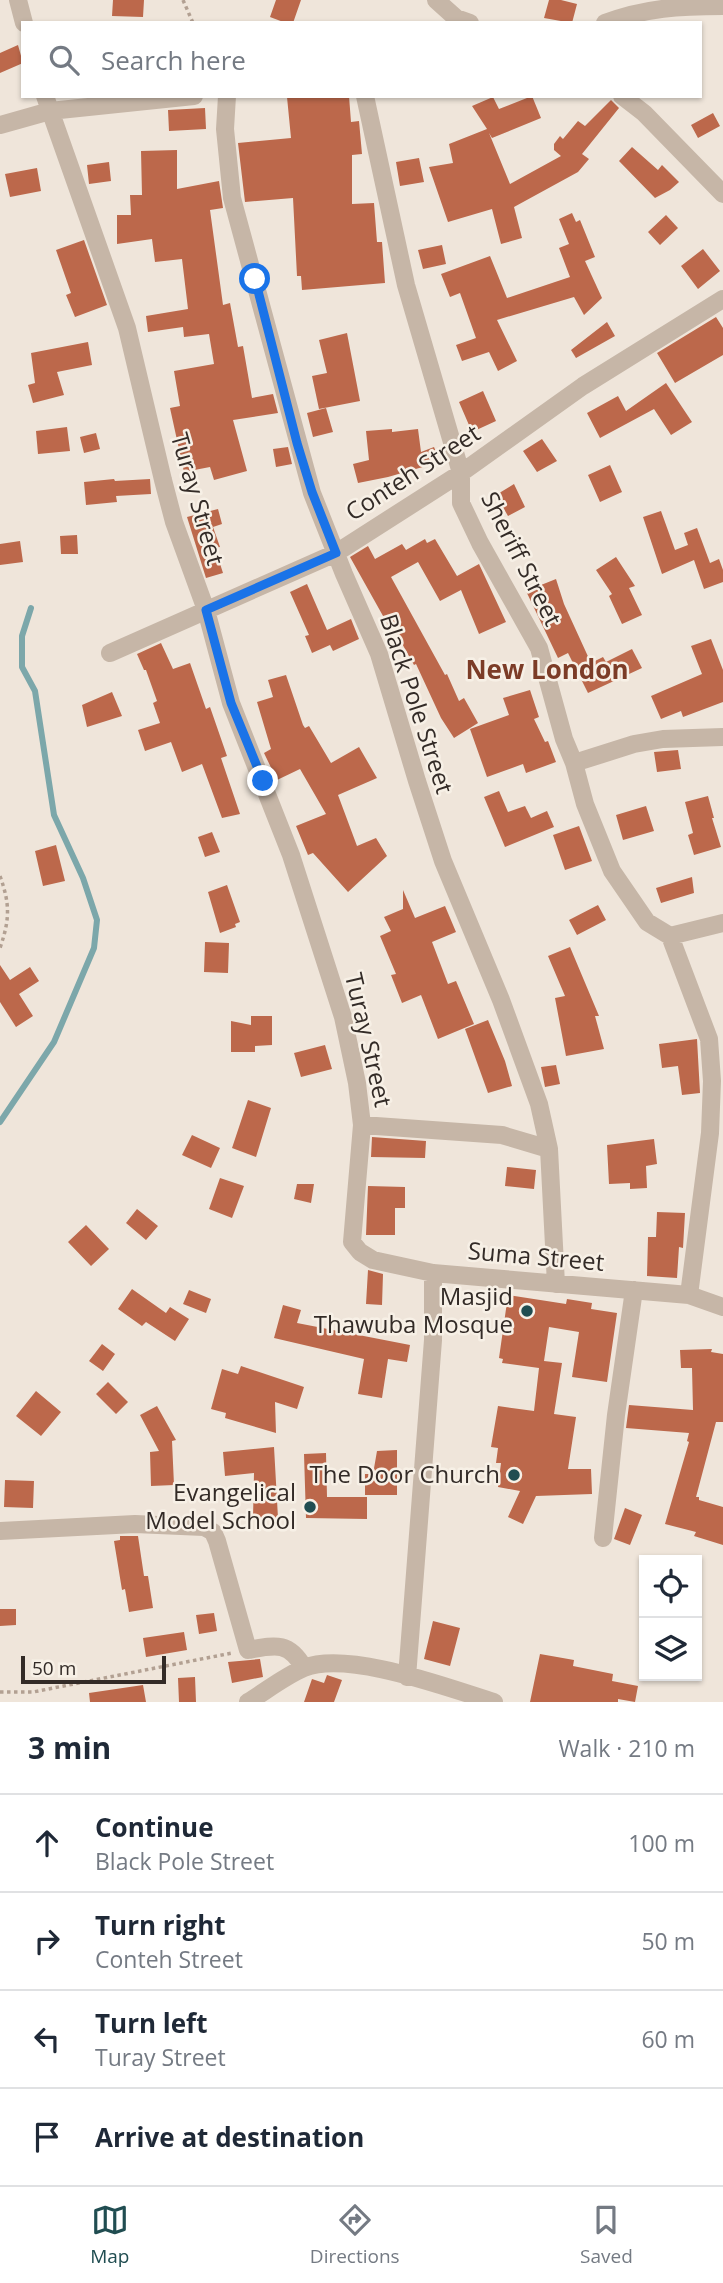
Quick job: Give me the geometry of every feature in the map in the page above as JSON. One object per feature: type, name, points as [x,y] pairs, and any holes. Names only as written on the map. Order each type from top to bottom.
[{"type":"street","points":[[18,0],[23,21]]},
{"type":"street","points":[[436,0],[459,21]]},
{"type":"street","points":[[610,21],[634,12],[680,6],[723,6]]},
{"type":"street","points":[[0,125],[48,103],[152,98]]},
{"type":"street","name":"Black Pole Street","points":[[227,98],[225,129],[232,198],[312,492],[379,654],[443,862],[501,1000],[535,1091],[549,1149],[556,1284]]},
{"type":"street","name":"Sheriff Street","points":[[365,98],[406,285],[461,473],[461,503],[480,543],[539,648],[585,804],[612,871],[647,922],[670,936]]},
{"type":"street","points":[[625,98],[644,113],[723,194]]},
{"type":"street","name":"Turay Street","points":[[48,103],[127,328],[174,522],[206,610],[231,703],[290,855],[343,1017],[358,1083],[362,1125],[352,1242]]},
{"type":"street","name":"Conteh Street","points":[[110,653],[336,553],[461,473],[583,386],[723,299]]},
{"type":"street","points":[[574,763],[634,744],[723,737]]},
{"type":"street","points":[[689,1295],[710,1133],[712,1081],[709,1039],[670,936],[723,923]]},
{"type":"street","points":[[362,1125],[502,1135],[549,1149]]},
{"type":"street","name":"Suma Street","points":[[352,1242],[360,1252],[373,1259],[433,1273],[689,1295],[723,1307]]},
{"type":"street","points":[[407,1676],[433,1340],[433,1273]]},
{"type":"street","points":[[603,1538],[616,1415],[634,1290]]},
{"type":"street","points":[[0,1531],[135,1524],[204,1527],[213,1532],[217,1541],[248,1650],[277,1645],[287,1648],[297,1654],[304,1668]]},
{"type":"street","points":[[248,1702],[304,1668],[331,1663],[376,1668],[494,1702]]},
{"type":"path","points":[[183,0],[192,21]]},
{"type":"path","points":[[0,876],[9,899],[6,930],[0,948]]},
{"type":"path","points":[[0,1692],[33,1692],[248,1650]]},
{"type":"building","points":[[113,0],[144,0],[143,17],[112,16]]},
{"type":"building","points":[[276,0],[301,0],[294,21],[281,21],[270,17]]},
{"type":"building","points":[[549,0],[577,4],[573,21],[544,18]]},
{"type":"building","points":[[18,45],[21,64],[0,73],[0,53]]},
{"type":"building","points":[[287,98],[349,98],[351,122],[359,121],[362,154],[352,155],[352,204],[374,203],[377,242],[382,242],[385,283],[302,290],[301,276],[297,276],[293,198],[245,202],[238,143],[291,138]]},
{"type":"building","points":[[494,98],[499,109],[533,98],[541,118],[492,138],[489,133],[510,184],[561,156],[554,150],[554,144],[560,136],[563,139],[578,121],[585,126],[611,100],[619,108],[582,154],[589,159],[578,172],[514,207],[522,238],[501,244],[492,209],[448,222],[429,167],[453,163],[449,144],[487,129],[472,106]]},
{"type":"building","points":[[205,108],[206,129],[169,131],[168,110]]},
{"type":"building","points":[[713,113],[720,126],[698,138],[691,125]]},
{"type":"building","points":[[632,147],[658,170],[662,165],[679,182],[655,198],[619,161]]},
{"type":"building","points":[[177,150],[177,189],[219,181],[223,208],[210,210],[223,305],[230,303],[238,347],[243,346],[252,398],[273,394],[278,413],[233,420],[247,471],[214,480],[210,467],[184,472],[170,408],[180,406],[174,371],[214,364],[209,334],[184,337],[183,327],[148,332],[146,316],[188,309],[182,259],[155,262],[152,239],[117,244],[117,215],[131,215],[130,195],[142,195],[141,151]]},
{"type":"building","points":[[419,158],[424,182],[400,186],[396,162]]},
{"type":"building","points":[[109,162],[111,181],[89,184],[87,165]]},
{"type":"building","points":[[37,168],[41,191],[10,197],[5,174]]},
{"type":"building","points":[[572,213],[576,222],[580,220],[595,257],[585,261],[602,298],[584,315],[574,297],[497,320],[517,361],[498,371],[489,352],[462,361],[456,345],[476,338],[460,293],[450,297],[441,274],[490,256],[507,298],[570,277],[559,248],[569,244],[559,219]]},
{"type":"building","points":[[666,215],[678,228],[660,245],[648,232]]},
{"type":"building","points":[[84,240],[107,305],[75,317],[66,295],[71,293],[56,250]]},
{"type":"building","points":[[442,245],[446,264],[423,269],[418,250]]},
{"type":"building","points":[[703,249],[720,271],[698,289],[681,266]]},
{"type":"building","points":[[716,317],[723,328],[723,355],[675,383],[657,353]]},
{"type":"building","points":[[607,322],[615,336],[576,358],[571,350]]},
{"type":"building","points":[[347,333],[360,401],[319,409],[312,376],[327,373],[319,340]]},
{"type":"building","points":[[88,342],[92,365],[57,372],[64,395],[33,403],[28,385],[35,383],[31,353]]},
{"type":"building","points":[[666,383],[692,422],[671,435],[654,409],[600,438],[587,413],[618,396],[626,411]]},
{"type":"building","points":[[483,391],[496,421],[472,432],[459,402]]},
{"type":"building","points":[[326,408],[333,432],[313,437],[307,413]]},
{"type":"building","points":[[67,427],[70,451],[38,454],[36,431]]},
{"type":"building","points":[[392,429],[392,432],[418,429],[421,452],[434,447],[440,462],[358,483],[353,464],[369,460],[366,431]]},
{"type":"building","points":[[96,433],[100,449],[84,453],[80,437]]},
{"type":"building","points":[[542,439],[557,461],[537,472],[523,451]]},
{"type":"building","points":[[288,447],[292,464],[276,467],[273,449]]},
{"type":"building","points":[[610,465],[622,492],[600,502],[588,475]]},
{"type":"building","points":[[150,479],[151,494],[116,496],[117,502],[86,505],[84,482]]},
{"type":"building","points":[[514,484],[525,507],[508,516],[496,495]]},
{"type":"building","points":[[218,509],[222,524],[213,527],[220,547],[215,548],[223,573],[206,578],[187,517]]},
{"type":"building","points":[[661,511],[675,550],[688,545],[684,533],[697,528],[710,563],[719,559],[723,582],[704,589],[694,560],[662,574],[643,517]]},
{"type":"building","points":[[77,535],[78,554],[61,554],[60,536]]},
{"type":"building","points":[[425,539],[427,543],[435,539],[457,576],[479,564],[506,622],[479,634],[461,590],[440,601],[418,562],[391,577],[445,675],[447,674],[459,701],[464,698],[478,723],[454,738],[441,718],[416,664],[414,665],[395,631],[392,632],[350,557],[368,546],[375,559],[402,544],[406,550]]},
{"type":"building","points":[[20,541],[23,562],[0,565],[0,544]]},
{"type":"building","points":[[616,557],[635,586],[629,588],[642,615],[622,624],[609,596],[612,594],[596,570]]},
{"type":"building","points":[[556,579],[564,604],[591,663],[603,657],[606,662],[632,649],[642,668],[588,693],[568,653],[558,658],[526,591]]},
{"type":"building","points":[[307,584],[327,630],[351,619],[359,639],[333,651],[330,645],[312,653],[305,636],[309,635],[290,592]]},
{"type":"building","points":[[711,639],[723,670],[723,702],[683,717],[681,711],[661,719],[651,696],[702,674],[691,646]]},
{"type":"building","points":[[161,643],[173,669],[190,663],[206,709],[210,707],[227,756],[221,758],[240,814],[222,818],[202,764],[182,772],[171,742],[145,751],[138,730],[160,723],[153,703],[157,701],[137,654]]},
{"type":"building","points":[[286,675],[303,725],[305,728],[309,726],[331,763],[359,747],[377,778],[338,795],[357,846],[376,838],[387,856],[348,892],[313,853],[308,855],[296,826],[326,814],[300,769],[277,780],[264,753],[271,749],[257,702],[273,697],[268,680]]},
{"type":"building","points":[[530,690],[539,717],[534,719],[545,742],[548,741],[556,762],[526,773],[523,764],[487,777],[470,729],[509,715],[503,698]]},
{"type":"building","points":[[112,692],[122,716],[87,727],[82,705]]},
{"type":"building","points":[[678,750],[681,769],[657,772],[654,752]]},
{"type":"building","points":[[499,791],[508,812],[525,806],[531,818],[547,811],[554,827],[505,847],[484,797]]},
{"type":"building","points":[[708,796],[721,847],[694,855],[688,835],[693,833],[685,802]]},
{"type":"building","points":[[646,806],[654,831],[623,840],[616,815]]},
{"type":"building","points":[[579,826],[592,861],[565,870],[553,835]]},
{"type":"building","points":[[212,832],[220,852],[205,857],[198,837]]},
{"type":"building","points":[[56,845],[65,881],[43,886],[35,851]]},
{"type":"building","points":[[692,877],[694,893],[661,903],[656,888]]},
{"type":"building","points":[[227,885],[240,922],[235,924],[236,927],[220,933],[208,892]]},
{"type":"building","points":[[403,890],[415,918],[445,906],[456,932],[432,942],[448,984],[456,981],[474,1024],[438,1039],[421,995],[402,1003],[391,975],[396,974],[380,936],[391,931],[384,917],[403,909]]},
{"type":"building","points":[[598,905],[606,920],[577,935],[569,920]]},
{"type":"building","points":[[205,942],[229,943],[228,973],[204,972]]},
{"type":"building","points":[[570,947],[599,1016],[595,1016],[604,1049],[566,1056],[555,998],[565,996],[548,956]]},
{"type":"building","points":[[0,965],[10,980],[30,967],[39,981],[19,994],[33,1016],[16,1027],[0,1002]]},
{"type":"building","points":[[251,1016],[272,1016],[272,1045],[255,1046],[255,1052],[231,1052],[231,1021],[251,1025]]},
{"type":"building","points":[[488,1020],[512,1086],[488,1093],[465,1029]]},
{"type":"building","points":[[697,1039],[700,1093],[682,1095],[678,1066],[662,1068],[659,1044]]},
{"type":"building","points":[[325,1045],[332,1069],[301,1077],[294,1053]]},
{"type":"building","points":[[556,1065],[560,1084],[545,1087],[541,1067]]},
{"type":"building","points":[[248,1100],[271,1108],[256,1157],[232,1148]]},
{"type":"building","points":[[192,1135],[220,1148],[211,1168],[182,1155]]},
{"type":"building","points":[[372,1137],[426,1141],[425,1158],[371,1157]]},
{"type":"building","points":[[654,1139],[657,1164],[646,1166],[647,1188],[630,1189],[630,1183],[609,1184],[607,1145]]},
{"type":"building","points":[[507,1167],[536,1170],[534,1189],[505,1186]]},
{"type":"building","points":[[220,1178],[244,1186],[232,1218],[209,1209]]},
{"type":"building","points":[[297,1184],[314,1184],[311,1203],[294,1199]]},
{"type":"building","points":[[368,1186],[405,1187],[405,1208],[395,1208],[395,1235],[366,1235]]},
{"type":"building","points":[[137,1209],[158,1226],[146,1240],[126,1223]]},
{"type":"building","points":[[657,1212],[685,1213],[683,1248],[679,1247],[677,1278],[647,1276],[648,1237],[656,1237]]},
{"type":"building","points":[[86,1225],[109,1249],[91,1266],[68,1242]]},
{"type":"building","points":[[368,1270],[383,1274],[382,1305],[366,1304]]},
{"type":"building","points":[[132,1289],[166,1313],[170,1307],[189,1319],[175,1341],[146,1322],[142,1326],[118,1309]]},
{"type":"building","points":[[189,1290],[211,1299],[206,1313],[183,1304]]},
{"type":"building","points":[[508,1295],[566,1304],[567,1299],[592,1303],[591,1309],[617,1313],[607,1382],[572,1377],[579,1332],[549,1327],[544,1361],[562,1363],[554,1414],[576,1417],[568,1469],[591,1469],[592,1494],[536,1496],[523,1524],[508,1517],[520,1491],[498,1487],[501,1463],[496,1463],[498,1448],[491,1447],[498,1406],[534,1411],[539,1368],[502,1363],[503,1359],[499,1358]]},
{"type":"building","points":[[283,1305],[301,1310],[297,1323],[410,1345],[407,1362],[388,1359],[382,1398],[358,1394],[364,1359],[274,1338]]},
{"type":"building","points":[[102,1344],[115,1354],[103,1371],[89,1361]]},
{"type":"building","points":[[712,1349],[711,1352],[723,1354],[723,1422],[716,1422],[696,1497],[723,1507],[723,1545],[694,1536],[696,1532],[665,1524],[689,1442],[689,1433],[626,1428],[629,1405],[693,1410],[692,1368],[681,1368],[680,1350]]},
{"type":"building","points":[[241,1366],[304,1387],[297,1409],[275,1402],[276,1433],[225,1418],[226,1413],[211,1409],[222,1369],[238,1374]]},
{"type":"building","points":[[108,1382],[128,1402],[116,1414],[96,1394]]},
{"type":"building","points":[[36,1391],[61,1412],[41,1436],[16,1416]]},
{"type":"building","points":[[157,1406],[176,1440],[172,1441],[174,1485],[151,1486],[150,1452],[159,1451],[140,1415]]},
{"type":"building","points":[[274,1447],[278,1518],[253,1518],[254,1473],[225,1476],[223,1452]]},
{"type":"building","points":[[397,1450],[397,1495],[365,1495],[365,1474],[373,1474],[377,1451]]},
{"type":"building","points":[[326,1453],[327,1497],[367,1497],[367,1519],[306,1518],[304,1454]]},
{"type":"building","points":[[5,1480],[34,1481],[33,1508],[4,1507]]},
{"type":"building","points":[[625,1508],[642,1515],[630,1545],[614,1539]]},
{"type":"building","points":[[120,1536],[138,1536],[144,1576],[148,1576],[153,1608],[129,1612],[125,1589],[122,1590],[114,1541],[120,1540]]},
{"type":"building","points":[[0,1609],[16,1609],[16,1625],[0,1626]]},
{"type":"building","points":[[214,1613],[217,1631],[199,1634],[196,1615]]},
{"type":"building","points":[[433,1621],[460,1628],[450,1666],[424,1659]]},
{"type":"building","points":[[184,1632],[187,1650],[146,1657],[143,1638]]},
{"type":"building","points":[[540,1654],[574,1660],[573,1666],[613,1674],[612,1681],[638,1686],[635,1702],[618,1699],[618,1702],[530,1702]]},
{"type":"building","points":[[260,1659],[263,1677],[232,1683],[228,1662]]},
{"type":"building","points":[[327,1675],[342,1680],[334,1702],[304,1702],[312,1679],[324,1683]]},
{"type":"building","points":[[195,1677],[196,1702],[179,1702],[178,1678]]},
{"type":"building","points":[[143,1685],[146,1702],[90,1702],[89,1693]]},
{"type":"waterway","points":[[0,1122],[54,1042],[94,948],[97,920],[83,878],[54,815],[35,691],[22,667],[22,636],[31,608]]},
{"type":"place","name":"Masjid Thawuba Mosque","points":[[527,1311]]},
{"type":"place","name":"The Door Church","points":[[514,1475]]},
{"type":"place","name":"Evangelical Model School","points":[[310,1507]]},
{"type":"district","name":"New London","points":[[547,670]]},
{"type":"route","points":[[255,279],[297,443],[312,492],[336,553],[206,610],[231,703],[263,781]]}]
